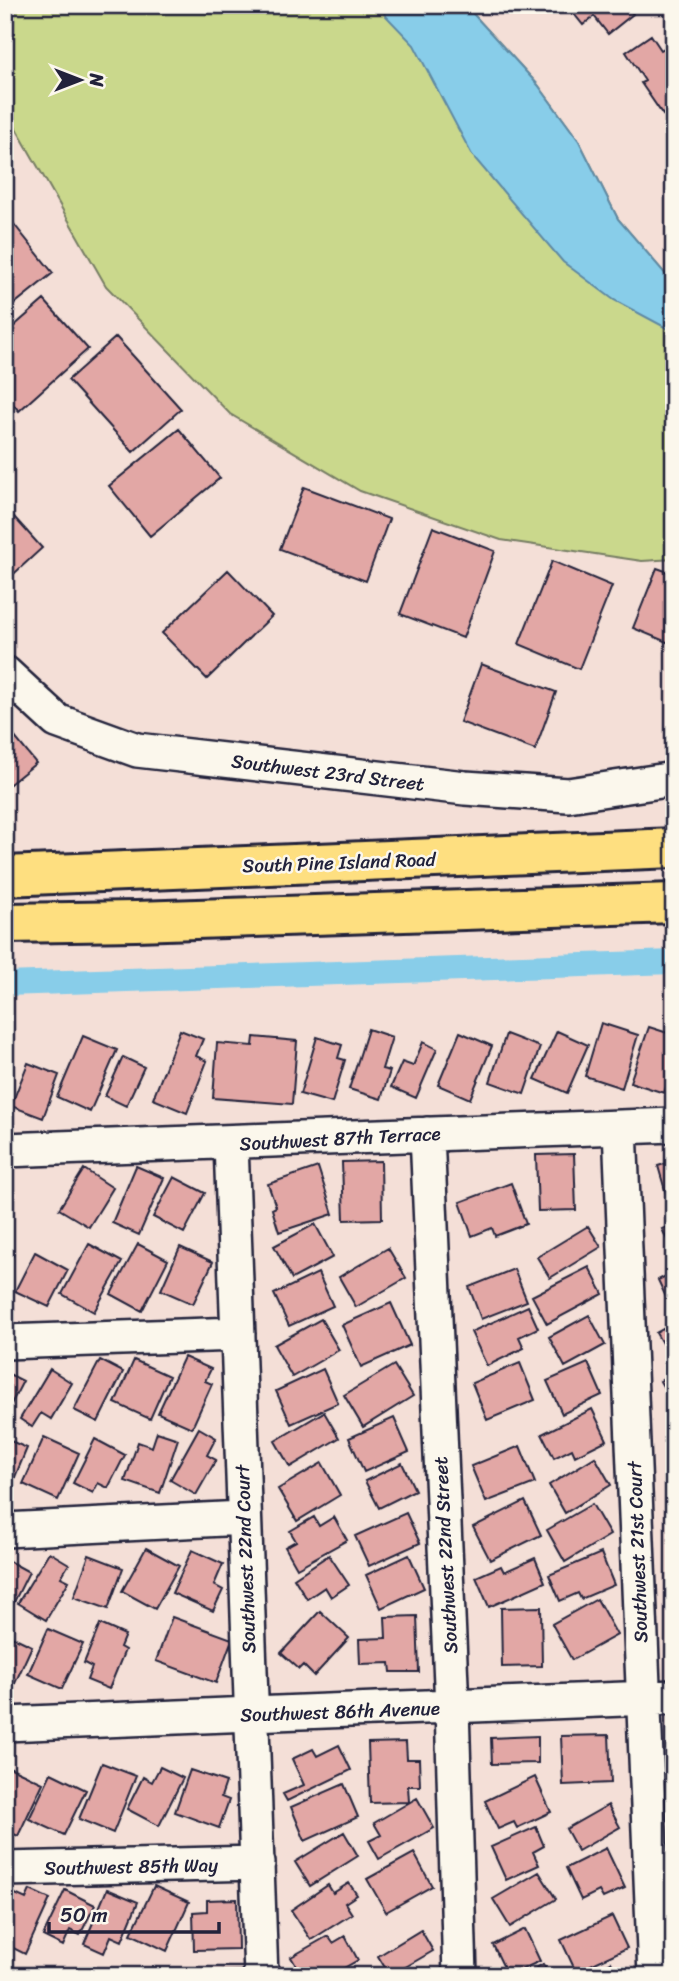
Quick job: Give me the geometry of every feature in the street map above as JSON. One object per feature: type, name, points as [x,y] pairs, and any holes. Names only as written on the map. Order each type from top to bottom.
[{"type":"main road","name":"South Pine Island Road","points":[[5,876],[674,848]]},
{"type":"main road","points":[[5,923],[674,903]]},
{"type":"street","name":"Southwest 23rd Street","points":[[5,673],[57,721],[137,750],[465,788],[568,794],[674,779]]},
{"type":"street","name":"Southwest 87th Terrace","points":[[5,1150],[674,1125]]},
{"type":"street","name":"Southwest 21st Court","points":[[620,1128],[658,1698],[656,1976]]},
{"type":"street","name":"Southwest 22nd Street","points":[[427,1134],[452,1707],[460,1976]]},
{"type":"street","name":"Southwest 22nd Court","points":[[230,1143],[261,1976]]},
{"type":"street","points":[[5,1342],[238,1334]]},
{"type":"street","points":[[5,1530],[243,1518]]},
{"type":"street","name":"Southwest 86th Avenue","points":[[5,1724],[658,1698]]},
{"type":"street","name":"Southwest 85th Way","points":[[5,1869],[258,1863]]},
{"type":"green space","points":[[5,5],[465,5],[538,85],[579,141],[618,219],[674,284],[674,559],[642,561],[501,540],[360,491],[230,414],[106,286],[5,109]]},
{"type":"water","points":[[381,5],[465,5],[538,85],[579,141],[618,219],[674,284],[674,332],[614,300],[563,262],[472,155],[414,45],[385,15]]},
{"type":"building","points":[[567,5],[626,5],[633,14],[608,34],[594,16],[583,25]]},
{"type":"building","points":[[651,35],[661,50],[674,42],[674,107],[663,115],[641,83],[645,81],[626,52]]},
{"type":"building","points":[[5,213],[53,273],[8,309],[5,305]]},
{"type":"building","points":[[44,300],[88,349],[19,411],[5,395],[5,334]]},
{"type":"building","points":[[116,337],[181,409],[133,452],[68,380]]},
{"type":"building","points":[[179,429],[220,478],[150,536],[109,486]]},
{"type":"building","points":[[304,487],[389,519],[366,581],[280,549]]},
{"type":"building","points":[[5,507],[42,548],[5,582]]},
{"type":"building","points":[[433,527],[495,551],[463,638],[400,614]]},
{"type":"building","points":[[552,561],[612,586],[579,669],[519,644]]},
{"type":"building","points":[[657,568],[674,574],[674,645],[633,628]]},
{"type":"building","points":[[228,570],[272,616],[207,679],[162,633]]},
{"type":"building","points":[[481,664],[556,692],[535,750],[460,722]]},
{"type":"building","points":[[5,725],[36,763],[5,788]]},
{"type":"building","points":[[601,1023],[638,1035],[622,1088],[585,1076]]},
{"type":"building","points":[[649,1027],[674,1035],[674,1064],[664,1093],[630,1082]]},
{"type":"building","points":[[368,1029],[392,1037],[382,1069],[390,1071],[381,1099],[349,1089]]},
{"type":"building","points":[[180,1030],[203,1039],[196,1056],[207,1061],[187,1113],[153,1099]]},
{"type":"building","points":[[557,1031],[588,1045],[567,1093],[535,1079]]},
{"type":"building","points":[[460,1032],[492,1046],[470,1099],[438,1085]]},
{"type":"building","points":[[506,1034],[540,1047],[524,1094],[490,1082]]},
{"type":"building","points":[[83,1036],[117,1050],[90,1112],[57,1097]]},
{"type":"building","points":[[254,1037],[297,1041],[292,1104],[213,1098],[217,1043],[253,1046]]},
{"type":"building","points":[[317,1037],[342,1045],[338,1058],[345,1060],[332,1103],[300,1094]]},
{"type":"building","points":[[423,1042],[437,1049],[416,1098],[391,1087],[402,1062],[413,1066]]},
{"type":"building","points":[[123,1057],[144,1067],[126,1106],[105,1096]]},
{"type":"building","points":[[28,1063],[59,1075],[43,1118],[11,1106]]},
{"type":"building","points":[[574,1154],[576,1210],[538,1211],[536,1155]]},
{"type":"building","points":[[381,1161],[382,1219],[344,1220],[342,1162]]},
{"type":"building","points":[[674,1161],[674,1213],[672,1214],[658,1166]]},
{"type":"building","points":[[136,1166],[164,1178],[139,1235],[112,1223]]},
{"type":"building","points":[[318,1167],[333,1214],[279,1232],[272,1209],[276,1207],[268,1184]]},
{"type":"building","points":[[84,1169],[113,1188],[89,1227],[59,1209]]},
{"type":"building","points":[[174,1177],[205,1193],[184,1233],[153,1217]]},
{"type":"building","points":[[511,1183],[526,1224],[495,1236],[492,1228],[472,1236],[460,1202]]},
{"type":"building","points":[[315,1224],[333,1257],[292,1279],[274,1246]]},
{"type":"building","points":[[674,1224],[674,1254],[662,1229]]},
{"type":"building","points":[[588,1226],[601,1247],[550,1278],[537,1257]]},
{"type":"building","points":[[89,1244],[122,1262],[94,1312],[62,1294]]},
{"type":"building","points":[[138,1244],[168,1260],[142,1311],[111,1294]]},
{"type":"building","points":[[180,1247],[213,1262],[193,1304],[161,1290]]},
{"type":"building","points":[[388,1248],[406,1278],[356,1307],[339,1277]]},
{"type":"building","points":[[5,1251],[13,1255],[5,1273]]},
{"type":"building","points":[[35,1252],[68,1270],[49,1307],[15,1291]]},
{"type":"building","points":[[589,1267],[603,1294],[547,1324],[532,1296]]},
{"type":"building","points":[[514,1269],[527,1301],[481,1319],[469,1287]]},
{"type":"building","points":[[674,1272],[674,1312],[673,1312],[658,1280]]},
{"type":"building","points":[[318,1273],[333,1306],[289,1326],[274,1294]]},
{"type":"building","points":[[391,1303],[410,1345],[361,1367],[342,1325]]},
{"type":"building","points":[[528,1306],[538,1328],[519,1337],[524,1348],[487,1366],[471,1332]]},
{"type":"building","points":[[589,1315],[605,1345],[565,1367],[549,1337]]},
{"type":"building","points":[[321,1319],[339,1350],[292,1377],[274,1345]]},
{"type":"building","points":[[674,1323],[674,1364],[656,1333]]},
{"type":"building","points":[[184,1357],[211,1369],[205,1381],[212,1384],[192,1428],[158,1413]]},
{"type":"building","points":[[100,1360],[123,1372],[98,1422],[74,1410]]},
{"type":"building","points":[[134,1360],[169,1376],[150,1419],[115,1403]]},
{"type":"building","points":[[520,1363],[535,1400],[487,1420],[472,1383]]},
{"type":"building","points":[[588,1363],[602,1395],[562,1414],[547,1381]]},
{"type":"building","points":[[394,1365],[413,1396],[363,1427],[344,1395]]},
{"type":"building","points":[[50,1369],[72,1383],[51,1419],[41,1413],[32,1427],[20,1419]]},
{"type":"building","points":[[323,1369],[338,1403],[291,1424],[276,1391]]},
{"type":"building","points":[[5,1372],[23,1381],[5,1416]]},
{"type":"building","points":[[674,1373],[674,1405],[660,1381]]},
{"type":"building","points":[[592,1409],[607,1440],[575,1456],[572,1449],[554,1458],[542,1434]]},
{"type":"building","points":[[324,1412],[339,1438],[290,1467],[275,1441]]},
{"type":"building","points":[[394,1418],[409,1452],[364,1472],[349,1438]]},
{"type":"building","points":[[674,1423],[674,1446],[665,1428]]},
{"type":"building","points":[[199,1428],[216,1438],[207,1455],[216,1460],[196,1495],[170,1480]]},
{"type":"building","points":[[157,1432],[178,1439],[160,1493],[125,1481],[138,1442],[152,1447]]},
{"type":"building","points":[[44,1437],[79,1453],[58,1500],[23,1484]]},
{"type":"building","points":[[6,1439],[27,1448],[5,1501],[5,1441]]},
{"type":"building","points":[[95,1439],[125,1455],[108,1488],[98,1483],[93,1493],[73,1483]]},
{"type":"building","points":[[520,1446],[535,1483],[486,1502],[471,1466]]},
{"type":"building","points":[[595,1457],[611,1485],[565,1513],[549,1485]]},
{"type":"building","points":[[322,1463],[340,1495],[297,1521],[278,1489]]},
{"type":"building","points":[[402,1463],[415,1490],[379,1508],[365,1481]]},
{"type":"building","points":[[525,1501],[541,1535],[490,1560],[473,1527]]},
{"type":"building","points":[[592,1504],[610,1535],[565,1562],[547,1530]]},
{"type":"building","points":[[406,1513],[420,1543],[369,1566],[355,1536]]},
{"type":"building","points":[[314,1517],[319,1526],[334,1517],[347,1540],[297,1568],[285,1547],[296,1541],[290,1531]]},
{"type":"building","points":[[146,1548],[179,1566],[155,1609],[122,1591]]},
{"type":"building","points":[[192,1550],[223,1564],[214,1585],[223,1590],[213,1611],[172,1593]]},
{"type":"building","points":[[49,1552],[69,1564],[61,1577],[69,1581],[46,1620],[18,1603]]},
{"type":"building","points":[[601,1553],[614,1585],[581,1599],[578,1593],[560,1601],[549,1575]]},
{"type":"building","points":[[89,1555],[123,1568],[108,1609],[74,1597]]},
{"type":"building","points":[[329,1555],[349,1585],[331,1597],[325,1587],[307,1599],[294,1578]]},
{"type":"building","points":[[409,1555],[424,1588],[381,1608],[366,1575]]},
{"type":"building","points":[[535,1558],[545,1582],[489,1607],[476,1577],[501,1566],[504,1572]]},
{"type":"building","points":[[5,1559],[29,1572],[7,1616],[5,1615]]},
{"type":"building","points":[[597,1599],[617,1635],[572,1660],[552,1624]]},
{"type":"building","points":[[541,1607],[542,1666],[502,1667],[501,1608]]},
{"type":"building","points":[[320,1611],[349,1638],[314,1676],[303,1665],[299,1669],[281,1653]]},
{"type":"building","points":[[417,1616],[419,1672],[391,1672],[390,1663],[360,1664],[359,1639],[386,1638],[385,1617]]},
{"type":"building","points":[[172,1617],[232,1639],[216,1683],[156,1661]]},
{"type":"building","points":[[100,1624],[125,1635],[120,1647],[125,1650],[109,1689],[87,1680],[92,1667],[84,1663]]},
{"type":"building","points":[[48,1629],[83,1644],[62,1689],[28,1674]]},
{"type":"building","points":[[5,1633],[32,1646],[12,1690],[5,1687]]},
{"type":"building","points":[[609,1735],[611,1783],[563,1785],[561,1736]]},
{"type":"building","points":[[538,1736],[538,1763],[492,1764],[491,1738]]},
{"type":"building","points":[[406,1742],[407,1759],[419,1759],[420,1786],[408,1786],[409,1802],[370,1803],[368,1743]]},
{"type":"building","points":[[339,1745],[351,1770],[287,1801],[283,1794],[304,1785],[292,1759],[313,1749],[317,1756]]},
{"type":"building","points":[[102,1763],[136,1776],[113,1833],[79,1819]]},
{"type":"building","points":[[9,1767],[43,1783],[18,1836],[5,1830],[5,1775]]},
{"type":"building","points":[[160,1767],[183,1778],[159,1826],[127,1809],[143,1777],[152,1782]]},
{"type":"building","points":[[190,1770],[226,1782],[221,1797],[229,1800],[219,1828],[175,1812]]},
{"type":"building","points":[[51,1773],[86,1790],[64,1835],[29,1819]]},
{"type":"building","points":[[535,1777],[551,1812],[517,1828],[514,1822],[498,1829],[485,1801]]},
{"type":"building","points":[[344,1784],[358,1817],[305,1841],[291,1807]]},
{"type":"building","points":[[417,1798],[434,1828],[379,1859],[369,1841],[381,1835],[374,1823]]},
{"type":"building","points":[[608,1805],[620,1827],[578,1851],[566,1829]]},
{"type":"building","points":[[536,1827],[544,1846],[533,1852],[539,1865],[506,1880],[491,1847]]},
{"type":"building","points":[[344,1832],[358,1856],[310,1886],[295,1862]]},
{"type":"building","points":[[606,1848],[625,1888],[603,1898],[599,1891],[581,1900],[566,1868]]},
{"type":"building","points":[[414,1853],[432,1886],[386,1912],[367,1879]]},
{"type":"building","points":[[539,1872],[556,1899],[510,1927],[493,1899]]},
{"type":"building","points":[[349,1883],[357,1895],[345,1903],[352,1914],[311,1940],[291,1910],[328,1885],[333,1893]]},
{"type":"building","points":[[154,1886],[189,1902],[167,1951],[131,1934]]},
{"type":"building","points":[[107,1889],[138,1902],[122,1941],[111,1936],[104,1953],[84,1944]]},
{"type":"building","points":[[30,1890],[50,1899],[25,1954],[5,1944],[5,1906],[11,1892],[26,1899]]},
{"type":"building","points":[[65,1890],[95,1905],[80,1935],[70,1930],[63,1946],[43,1936]]},
{"type":"building","points":[[237,1899],[238,1949],[194,1950],[193,1912],[207,1911],[207,1900]]},
{"type":"building","points":[[612,1916],[627,1948],[576,1972],[561,1940]]},
{"type":"building","points":[[525,1929],[540,1961],[508,1976],[493,1945]]},
{"type":"building","points":[[421,1930],[433,1951],[390,1976],[378,1956]]},
{"type":"building","points":[[328,1936],[333,1943],[345,1936],[358,1960],[330,1976],[302,1976],[291,1957]]},
{"type":"building","points":[[611,1962],[618,1976],[587,1976]]},
{"type":"building","points":[[543,1964],[550,1976],[522,1976]]},
{"type":"building","points":[[245,1971],[245,1976],[204,1976],[204,1972]]},
{"type":"waterway","points":[[5,984],[674,962]]}]
